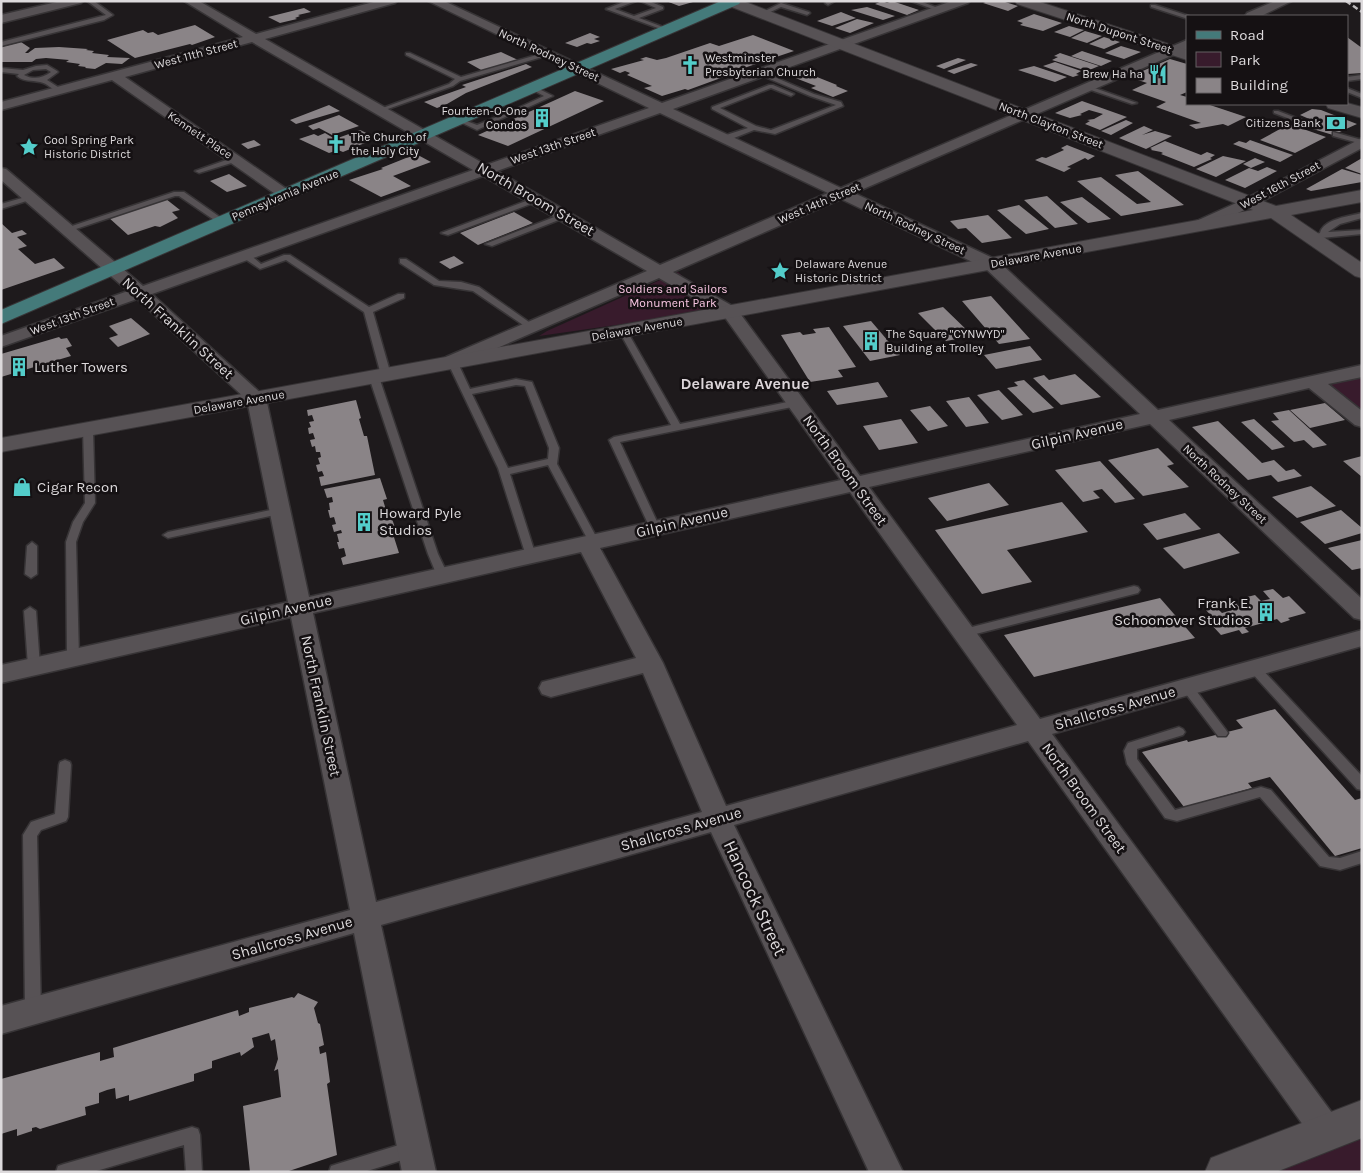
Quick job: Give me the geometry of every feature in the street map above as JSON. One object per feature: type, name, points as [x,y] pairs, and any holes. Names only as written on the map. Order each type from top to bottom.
[{"type":"main road","name":"Pennsylvania Avenue","points":[[1,318],[731,2]]},
{"type":"street","points":[[1,19],[76,1]]},
{"type":"street","name":"North Broom Street","points":[[190,1],[730,312],[1034,730],[1345,1126]]},
{"type":"street","name":"West 11th Street","points":[[1,106],[391,1]]},
{"type":"street","name":"North Rodney Street","points":[[434,1],[991,264],[1362,612]]},
{"type":"street","name":"West 13th Street","points":[[1,342],[964,1]]},
{"type":"street","name":"North Dupont Street","points":[[1022,1],[1179,53]]},
{"type":"street","points":[[1253,15],[1286,1]]},
{"type":"street","name":"North Clayton Street","points":[[731,2],[1274,212],[1318,236],[1362,272]]},
{"type":"street","name":"West 14th Street","points":[[452,362],[1087,87],[1179,53]]},
{"type":"street","name":"Kennett Place","points":[[114,75],[154,105],[174,116],[286,195]]},
{"type":"street","points":[[1337,105],[1362,113]]},
{"type":"street","name":"West 16th Street","points":[[1198,226],[1250,202],[1361,142]]},
{"type":"street","name":"North Franklin Street","points":[[1,172],[139,292],[256,398],[366,918],[414,1164]]},
{"type":"street","name":"Delaware Avenue","points":[[1,445],[1362,196]]},
{"type":"street","name":"Gilpin Avenue","points":[[1,674],[1362,371]]},
{"type":"street","points":[[1313,382],[1362,420]]},
{"type":"street","name":"Hancock Street","points":[[591,542],[651,664],[718,819],[886,1172]]},
{"type":"street","name":"Shallcross Avenue","points":[[1,1020],[1362,638]]},
{"type":"street","points":[[551,688],[651,664]]},
{"type":"street","points":[[1225,1172],[1345,1126]]},
{"type":"lane","points":[[1,44],[102,19],[110,15],[90,1]]},
{"type":"lane","points":[[633,1],[609,9],[668,30]]},
{"type":"lane","points":[[633,18],[661,8],[643,1]]},
{"type":"lane","points":[[914,1],[940,10]]},
{"type":"lane","points":[[762,14],[780,5],[807,13]]},
{"type":"lane","points":[[1153,6],[1186,16]]},
{"type":"lane","points":[[408,54],[458,78],[458,80]]},
{"type":"lane","points":[[380,110],[452,84],[458,80],[547,54]]},
{"type":"lane","points":[[1,70],[23,72],[42,67],[54,70],[54,74],[41,79],[26,79],[20,76],[23,72]]},
{"type":"lane","points":[[760,73],[800,90],[839,103],[840,106],[772,132],[754,128],[714,108],[771,86],[794,95],[800,90]]},
{"type":"lane","points":[[1350,79],[1362,78]]},
{"type":"lane","points":[[41,79],[59,90]]},
{"type":"lane","points":[[1350,79],[1362,84]]},
{"type":"lane","points":[[1087,87],[1134,103]]},
{"type":"lane","points":[[520,109],[550,96],[533,88]]},
{"type":"lane","points":[[1348,90],[1362,96]]},
{"type":"lane","points":[[1286,105],[1276,112],[1316,127]]},
{"type":"lane","points":[[459,120],[477,128],[511,113]]},
{"type":"lane","points":[[726,138],[754,128]]},
{"type":"lane","points":[[1336,134],[1361,142]]},
{"type":"lane","points":[[199,171],[235,159]]},
{"type":"lane","points":[[67,229],[174,194],[181,194],[223,222]]},
{"type":"lane","points":[[1,207],[32,198]]},
{"type":"lane","points":[[445,233],[537,200]]},
{"type":"lane","points":[[1318,236],[1337,222],[1362,215]]},
{"type":"lane","points":[[489,244],[565,216]]},
{"type":"lane","points":[[1318,236],[1340,236],[1362,232]]},
{"type":"lane","points":[[268,246],[283,258]]},
{"type":"lane","points":[[245,255],[260,267],[287,256],[368,311],[380,376],[433,554],[442,575]]},
{"type":"lane","points":[[402,261],[437,283],[461,285],[476,289],[532,327]]},
{"type":"lane","points":[[368,311],[401,296]]},
{"type":"lane","points":[[623,331],[677,427]]},
{"type":"lane","points":[[452,362],[468,392],[504,472],[531,556]]},
{"type":"lane","points":[[468,392],[516,382],[529,384],[554,448],[552,462],[591,542]]},
{"type":"lane","points":[[655,528],[614,440],[797,403]]},
{"type":"lane","points":[[73,658],[71,542],[78,522],[90,503],[88,429]]},
{"type":"lane","points":[[504,472],[552,462]]},
{"type":"lane","points":[[168,534],[280,511]]},
{"type":"lane","points":[[31,574],[32,546]]},
{"type":"lane","points":[[964,633],[1134,590]]},
{"type":"lane","points":[[30,611],[34,666]]},
{"type":"lane","points":[[1254,668],[1362,785]]},
{"type":"lane","points":[[1187,687],[1222,733]]},
{"type":"lane","points":[[1179,732],[1132,746],[1130,750],[1132,761],[1170,814],[1177,816],[1257,792],[1266,794]]},
{"type":"lane","points":[[33,1011],[30,835],[36,826],[61,816],[66,765]]},
{"type":"lane","points":[[1260,780],[1266,794],[1325,862],[1340,864],[1362,857]]},
{"type":"lane","points":[[64,1172],[192,1135],[194,1172]]},
{"type":"lane","points":[[337,1172],[414,1164]]},
{"type":"green space","name":"Soldiers and Sailors Monument Park","points":[[678,272],[721,310],[539,336],[547,331]]},
{"type":"green space","points":[[1362,371],[1362,421],[1313,382]]},
{"type":"green space","points":[[1362,1119],[1362,1172],[1225,1172]]},
{"type":"building","points":[[666,1],[692,1],[693,2],[679,6]]},
{"type":"building","points":[[882,1],[887,3],[892,1],[919,10],[907,15],[875,4]]},
{"type":"building","points":[[1002,1],[1018,6],[1008,11],[983,3]]},
{"type":"building","points":[[867,7],[895,16],[883,20],[851,10]]},
{"type":"building","points":[[304,8],[311,12],[298,15],[300,16],[295,18],[297,19],[280,23],[268,17]]},
{"type":"building","points":[[841,12],[856,18],[832,26],[817,21]]},
{"type":"building","points":[[1034,14],[1062,23],[1043,31],[1020,25],[1023,23],[1017,21]]},
{"type":"building","points":[[857,19],[874,23],[850,33],[835,28]]},
{"type":"building","points":[[195,25],[215,37],[192,45],[135,58],[107,40],[143,30],[158,35]]},
{"type":"building","points":[[1069,26],[1084,30],[1070,37],[1054,32]]},
{"type":"building","points":[[1085,31],[1102,36],[1087,43],[1071,38]]},
{"type":"building","points":[[590,33],[600,37],[594,39],[600,41],[577,47],[565,43]]},
{"type":"building","name":"Westminster Presbyterian Church","points":[[753,35],[794,51],[738,70],[740,71],[688,90],[685,89],[662,96],[644,88],[652,86],[627,75],[630,73],[625,71],[620,73],[611,69],[644,60],[640,59],[646,57],[657,60],[710,43],[719,46]]},
{"type":"building","points":[[1104,37],[1120,42],[1104,49],[1089,44]]},
{"type":"building","points":[[1348,38],[1362,48],[1362,73],[1348,74]]},
{"type":"building","points":[[21,42],[30,48],[25,53],[35,48],[59,47],[88,49],[86,50],[94,51],[92,53],[109,55],[107,57],[130,58],[122,64],[106,63],[95,69],[66,62],[69,60],[46,58],[36,59],[32,62],[1,62],[1,47]]},
{"type":"building","points":[[1121,46],[1141,52],[1124,59],[1105,53]]},
{"type":"building","points":[[1082,51],[1112,61],[1101,66],[1071,56]]},
{"type":"building","points":[[501,52],[518,60],[483,71],[467,62]]},
{"type":"building","points":[[1060,53],[1099,66],[1087,71],[1052,60],[1058,57],[1054,56]]},
{"type":"building","points":[[958,58],[966,60],[944,69],[936,66]]},
{"type":"building","points":[[1170,59],[1186,64],[1186,92],[1180,95],[1186,97],[1186,105],[1210,105],[1246,117],[1228,126],[1223,124],[1196,129],[1189,125],[1201,123],[1156,107],[1166,102],[1132,90],[1147,83],[1129,77]]},
{"type":"building","points":[[1055,62],[1081,71],[1076,74],[1079,75],[1073,77],[1043,66]]},
{"type":"building","points":[[971,63],[978,65],[954,74],[947,71]]},
{"type":"building","points":[[526,64],[532,67],[466,93],[437,108],[424,102],[466,87],[462,85]]},
{"type":"building","points":[[1034,66],[1067,77],[1055,82],[1018,70]]},
{"type":"building","points":[[797,69],[848,91],[833,97],[811,88],[816,86],[785,74]]},
{"type":"building","name":"Fourteen-O-One Condos","points":[[575,91],[604,101],[508,146],[478,135]]},
{"type":"building","points":[[1082,101],[1127,117],[1100,130],[1085,124],[1090,121],[1087,120],[1094,119],[1103,114],[1089,110],[1080,114],[1082,115],[1070,118],[1055,113]]},
{"type":"building","points":[[329,105],[340,111],[296,124],[290,120]]},
{"type":"building","name":"Citizens Bank","points":[[1312,109],[1321,110],[1357,124],[1333,135],[1313,129],[1321,124],[1300,115]]},
{"type":"building","points":[[339,115],[359,126],[332,135],[319,128],[313,130],[308,126]]},
{"type":"building","points":[[1126,120],[1133,123],[1111,135],[1101,131]]},
{"type":"building","points":[[1289,124],[1326,137],[1295,153],[1260,140]]},
{"type":"building","points":[[1144,126],[1153,130],[1142,135],[1155,131],[1172,136],[1146,149],[1119,138]]},
{"type":"building","name":"The Church of the Holy City","points":[[360,130],[377,138],[343,152],[338,150],[329,153],[299,139],[325,133],[335,139]]},
{"type":"building","points":[[254,140],[261,145],[248,149],[241,144]]},
{"type":"building","points":[[1250,140],[1293,155],[1280,162],[1233,144],[1239,141],[1246,143]]},
{"type":"building","points":[[1165,141],[1201,155],[1207,152],[1215,155],[1210,158],[1212,159],[1194,167],[1161,154],[1163,153],[1161,152],[1151,150],[1150,148]]},
{"type":"building","points":[[1067,145],[1095,156],[1088,160],[1085,158],[1067,167],[1071,168],[1064,172],[1035,160],[1042,157],[1046,158],[1064,150],[1061,148]]},
{"type":"building","points":[[416,154],[431,162],[393,176],[411,186],[381,197],[349,180],[383,169],[381,168]]},
{"type":"building","points":[[1223,156],[1246,161],[1216,177],[1196,169]]},
{"type":"building","points":[[1255,158],[1265,162],[1251,168],[1243,164]]},
{"type":"building","points":[[1362,158],[1362,174],[1345,168]]},
{"type":"building","points":[[1267,167],[1277,171],[1245,188],[1225,180],[1249,168],[1258,171]]},
{"type":"building","points":[[1342,169],[1362,175],[1362,182],[1311,191],[1306,189]]},
{"type":"building","points":[[1138,171],[1184,205],[1121,216],[1077,181],[1101,177],[1137,204],[1151,202],[1115,175]]},
{"type":"building","points":[[229,174],[247,186],[227,192],[210,181]]},
{"type":"building","points":[[1047,196],[1078,224],[1055,228],[1024,200]]},
{"type":"building","points":[[1082,197],[1111,219],[1088,223],[1060,202]]},
{"type":"building","points":[[166,199],[180,210],[172,212],[178,218],[160,227],[155,226],[128,235],[108,217]]},
{"type":"building","points":[[1019,205],[1049,229],[1026,234],[997,210]]},
{"type":"building","points":[[514,212],[533,223],[478,245],[460,233]]},
{"type":"building","points":[[988,215],[1012,238],[982,243],[966,228],[958,229],[950,221]]},
{"type":"building","points":[[1,223],[12,233],[22,230],[27,234],[17,237],[27,246],[18,249],[35,264],[54,258],[65,268],[1,290]]},
{"type":"building","points":[[454,256],[464,263],[450,269],[439,262]]},
{"type":"building","points":[[991,296],[1030,339],[999,344],[962,301]]},
{"type":"building","points":[[943,307],[973,336],[946,341],[918,313]]},
{"type":"building","points":[[131,318],[150,334],[118,347],[109,338],[118,335],[109,326]]},
{"type":"building","name":"The Square \"CYNWYD\" Building at Trolley","points":[[871,321],[900,355],[870,361],[843,326]]},
{"type":"building","points":[[829,327],[856,367],[838,370],[843,377],[810,382],[781,335],[800,332],[803,335],[816,333],[813,329]]},
{"type":"building","name":"Luther Towers","points":[[59,337],[61,339],[67,338],[72,346],[66,348],[71,356],[1,377],[1,354]]},
{"type":"building","points":[[1030,346],[1042,360],[996,369],[984,355]]},
{"type":"building","points":[[1075,374],[1101,397],[1061,405],[1033,378],[1044,375],[1049,380]]},
{"type":"building","points":[[1024,380],[1054,408],[1033,413],[1007,388],[1018,386],[1014,382]]},
{"type":"building","points":[[878,382],[888,397],[837,405],[827,391]]},
{"type":"building","points":[[999,390],[1023,415],[1002,420],[977,395]]},
{"type":"building","points":[[969,397],[989,423],[966,427],[946,401]]},
{"type":"building","name":"Howard Pyle Studios","points":[[356,400],[364,436],[367,436],[375,475],[321,486],[319,477],[324,476],[322,471],[318,472],[316,465],[320,464],[318,458],[321,457],[320,452],[316,452],[315,446],[312,447],[310,440],[315,439],[313,433],[309,434],[308,428],[311,427],[309,422],[314,421],[312,415],[308,416],[307,410]]},
{"type":"building","points":[[1325,403],[1345,420],[1310,428],[1290,410]]},
{"type":"building","points":[[930,406],[948,426],[928,431],[910,410]]},
{"type":"building","points":[[1289,410],[1327,445],[1313,448],[1304,440],[1294,442],[1271,421],[1279,420],[1273,413]]},
{"type":"building","points":[[901,419],[918,443],[879,450],[863,426]]},
{"type":"building","points":[[1254,419],[1285,447],[1272,450],[1241,422]]},
{"type":"building","points":[[1218,421],[1262,463],[1274,460],[1286,471],[1294,469],[1302,476],[1278,482],[1271,475],[1248,480],[1192,427]]},
{"type":"building","points":[[1158,448],[1174,464],[1167,466],[1189,487],[1143,496],[1108,460]]},
{"type":"building","points":[[1362,456],[1362,477],[1343,461]]},
{"type":"building","points":[[1100,461],[1135,499],[1115,503],[1102,489],[1093,491],[1100,498],[1083,502],[1055,470]]},
{"type":"building","name":"Howard Pyle Studios","points":[[380,478],[387,499],[383,500],[389,520],[392,519],[396,530],[392,531],[399,553],[343,565],[341,558],[346,556],[344,548],[339,549],[337,542],[339,542],[337,534],[342,533],[341,530],[334,532],[332,525],[336,524],[334,517],[330,518],[328,510],[330,510],[329,503],[333,502],[332,497],[327,498],[324,489]]},
{"type":"building","points":[[989,483],[1009,505],[947,521],[928,498]]},
{"type":"building","points":[[1311,486],[1336,506],[1297,518],[1272,497]]},
{"type":"building","points":[[1062,502],[1088,532],[1007,550],[1032,582],[982,594],[935,530]]},
{"type":"building","points":[[1341,510],[1362,528],[1362,533],[1325,544],[1300,522]]},
{"type":"building","points":[[1185,513],[1201,529],[1157,540],[1143,524]]},
{"type":"building","points":[[1219,533],[1240,553],[1184,569],[1163,548]]},
{"type":"building","points":[[1362,540],[1362,568],[1352,570],[1328,548]]},
{"type":"building","name":"Frank E. Schoonover Studios","points":[[1273,589],[1283,598],[1289,596],[1306,613],[1288,618],[1290,620],[1281,623],[1277,619],[1245,628],[1249,632],[1242,634],[1239,630],[1221,635],[1209,622],[1215,620],[1205,609],[1215,606],[1222,613],[1232,610],[1225,604],[1234,601],[1242,610],[1252,607],[1243,598],[1255,595],[1261,601],[1270,599],[1263,591]]},
{"type":"building","points":[[1160,598],[1195,638],[1034,677],[1004,635]]},
{"type":"building","points":[[1275,709],[1355,800],[1362,798],[1362,848],[1335,856],[1270,777],[1248,783],[1252,788],[1184,807],[1142,752],[1243,728],[1236,720]]},
{"type":"building","points":[[298,993],[318,1002],[314,1008],[318,1023],[320,1024],[324,1045],[319,1047],[320,1054],[326,1052],[330,1082],[327,1084],[337,1155],[286,1172],[250,1172],[243,1106],[281,1097],[278,1069],[274,1071],[278,1059],[275,1039],[271,1041],[269,1033],[252,1038],[254,1047],[241,1056],[240,1052],[212,1061],[212,1068],[194,1074],[194,1081],[129,1101],[129,1095],[116,1099],[115,1088],[107,1090],[99,1093],[99,1103],[85,1107],[86,1115],[40,1129],[32,1128],[32,1131],[17,1136],[17,1129],[1,1134],[1,1079],[100,1052],[100,1061],[114,1057],[113,1048],[238,1010],[239,1016],[249,1012],[249,1008],[294,998]]},
{"type":"railway","points":[[1346,1],[1362,12]]},
{"type":"place","name":"Westminster Presbyterian Church","points":[[690,65]]},
{"type":"place","name":"Brew Ha ha","points":[[1158,74]]},
{"type":"place","name":"Fourteen-O-One Condos","points":[[542,118]]},
{"type":"place","name":"Citizens Bank","points":[[1336,123]]},
{"type":"place","name":"The Church of the Holy City","points":[[336,144]]},
{"type":"place","name":"Cool Spring Park Historic District","points":[[29,147]]},
{"type":"place","name":"Delaware Avenue Historic District","points":[[780,271]]},
{"type":"place","name":"The Square \"CYNWYD\" Building at Trolley","points":[[871,341]]},
{"type":"place","name":"Luther Towers","points":[[19,367]]},
{"type":"place","name":"Cigar Recon","points":[[22,487]]},
{"type":"place","name":"Howard Pyle Studios","points":[[364,522]]},
{"type":"place","name":"Frank E. Schoonover Studios","points":[[1266,612]]},
{"type":"district","name":"Delaware Avenue","points":[[745,383]]}]
